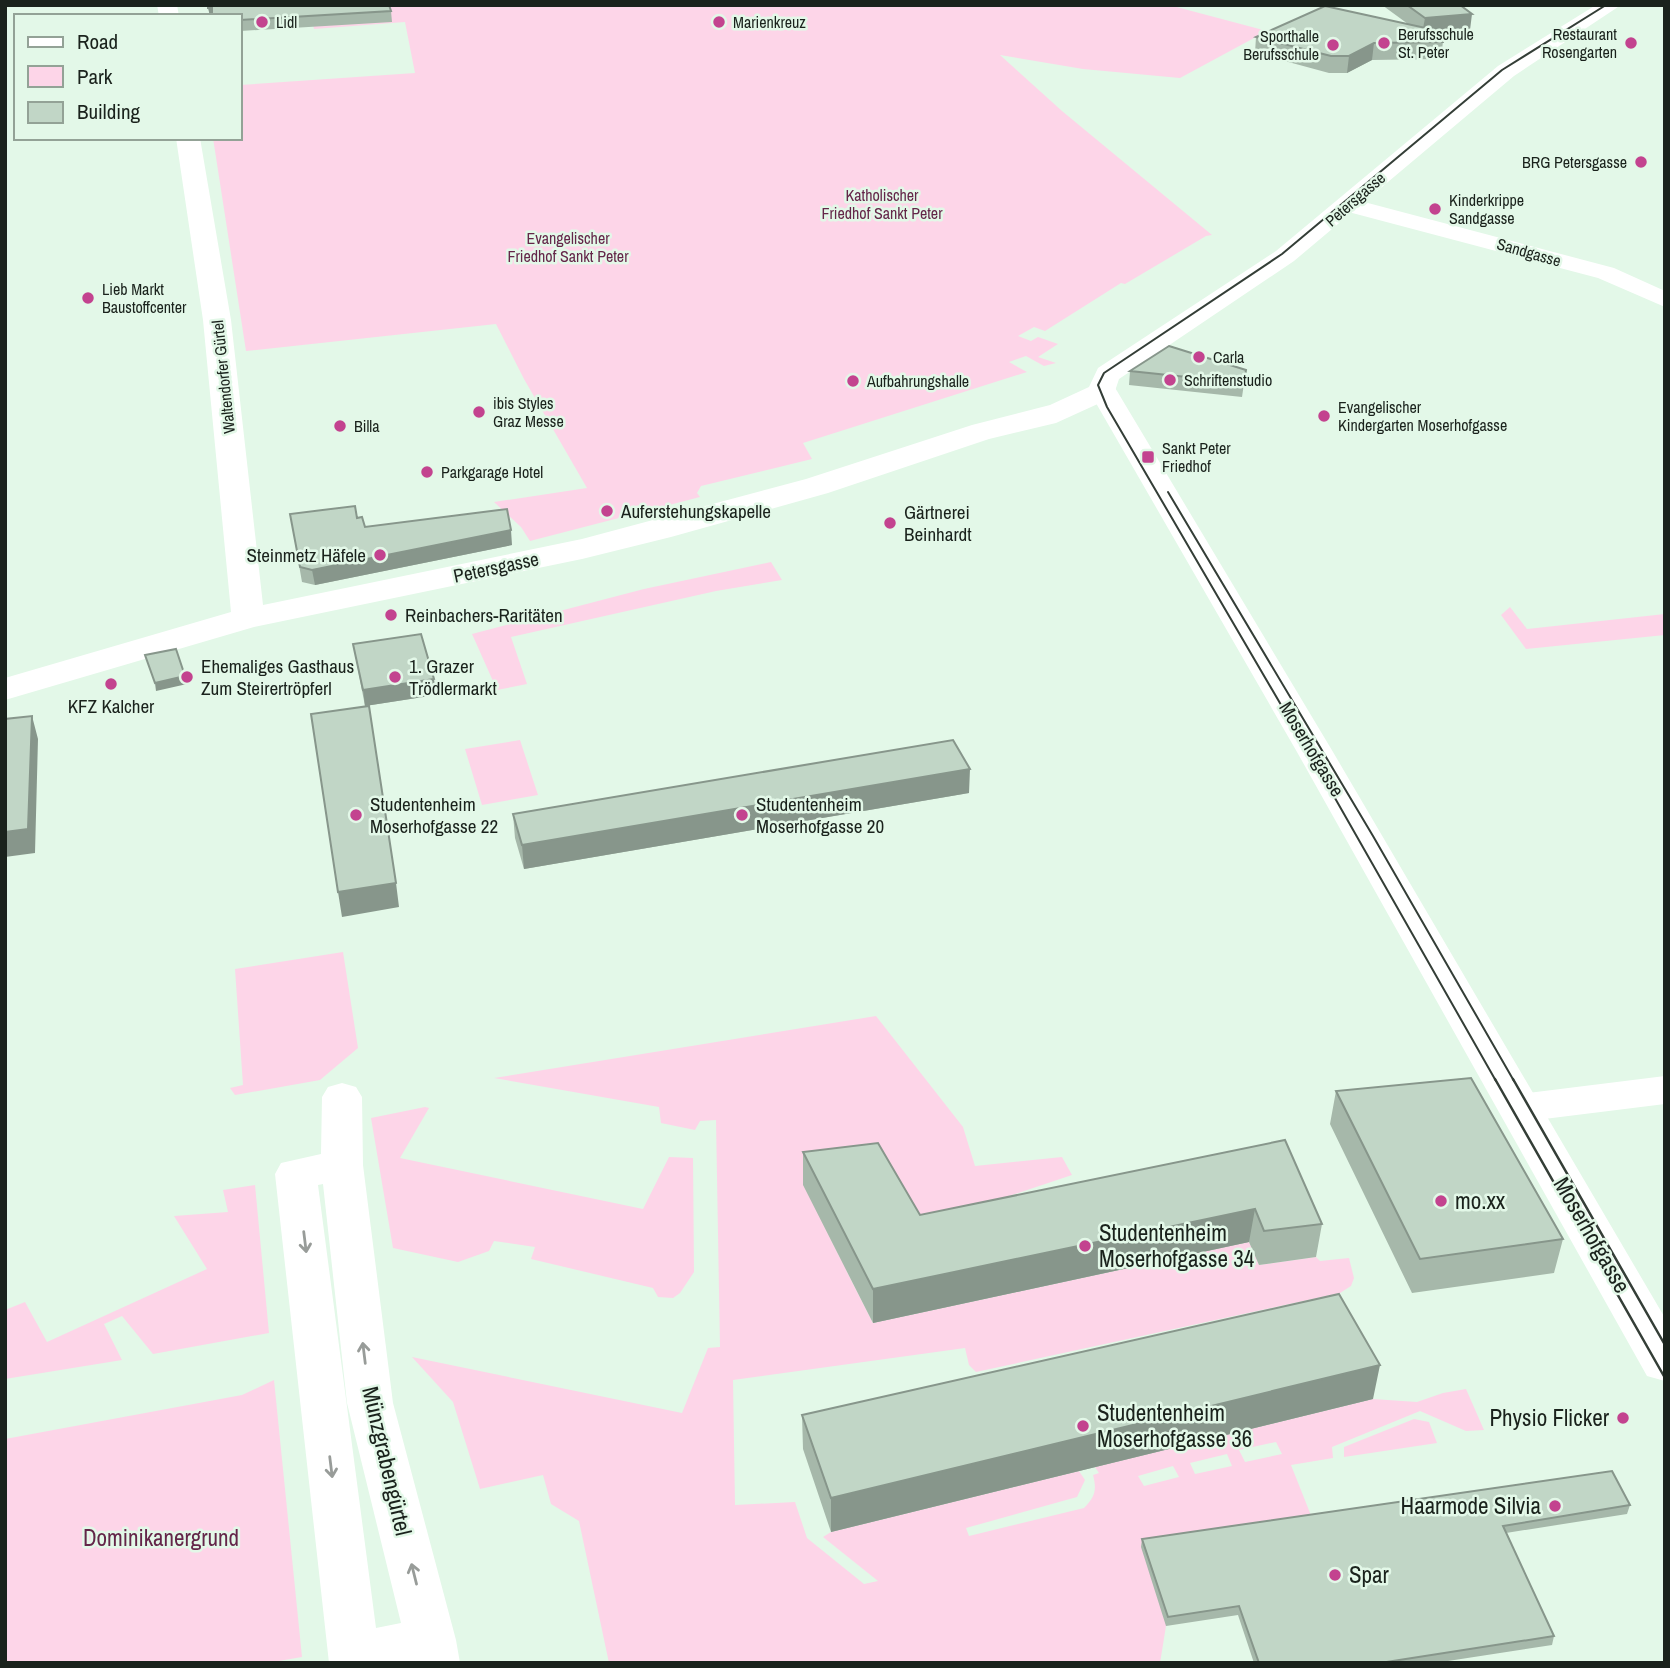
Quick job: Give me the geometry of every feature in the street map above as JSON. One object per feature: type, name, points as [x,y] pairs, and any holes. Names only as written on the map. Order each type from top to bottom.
[{"type":"main road","name":"Petersgasse","points":[[5,689],[248,618],[582,549],[817,486],[983,431],[1011,426],[1068,408],[1103,391],[1103,383],[1108,374],[1276,263],[1507,71],[1602,7]]},
{"type":"main road","name":"Waltendorfer Gürtel","points":[[188,140],[217,320],[248,618]]},
{"type":"main road","name":"Moserhofgasse","points":[[1103,391],[1315,752],[1665,1362]]},
{"type":"street","name":"Sandgasse","points":[[1349,205],[1606,273],[1665,300]]},
{"type":"street","points":[[1519,1108],[1665,1090]]},
{"type":"street","name":"Münzgrabengürtel","points":[[342,1097],[342,1165],[370,1403],[432,1651],[355,1659],[296,1174],[342,1165]]},
{"type":"street","points":[[312,1298],[354,1279]]},
{"type":"green space","points":[[308,5],[1169,5],[1267,31],[1180,78],[1083,69],[1000,55],[1062,111],[1212,235],[1125,284],[1121,283],[1045,331],[1034,327],[1018,336],[1031,341],[1038,337],[1058,344],[1038,357],[1056,363],[1044,366],[1026,356],[1009,362],[1027,372],[803,443],[812,459],[701,486],[697,493],[700,497],[530,541],[521,527],[494,502],[587,488],[524,379],[496,324],[246,351],[213,140],[242,140],[242,85],[415,73],[405,22],[314,29]]},
{"type":"green space","points":[[771,562],[782,580],[716,591],[511,637],[527,684],[497,690],[472,634],[644,589]]},
{"type":"green space","points":[[1510,607],[1527,629],[1665,614],[1665,635],[1526,649],[1501,615]]},
{"type":"green space","points":[[520,740],[538,795],[482,805],[465,749]]},
{"type":"green space","points":[[343,952],[358,1048],[320,1080],[235,1095],[230,1088],[243,1085],[235,969]]},
{"type":"green space","points":[[876,1016],[963,1127],[975,1166],[1062,1157],[1072,1175],[973,1208],[979,1237],[804,1185],[840,1258],[848,1256],[846,1270],[873,1323],[1249,1242],[1259,1265],[1316,1257],[1320,1261],[1349,1258],[1354,1278],[1351,1286],[1340,1293],[976,1372],[969,1365],[965,1348],[733,1380],[735,1505],[795,1502],[807,1538],[864,1584],[878,1581],[823,1537],[831,1532],[1079,1471],[1085,1480],[1077,1497],[966,1528],[969,1536],[1084,1508],[1094,1493],[1093,1475],[1099,1473],[1095,1467],[1373,1399],[1417,1402],[1466,1389],[1484,1430],[1466,1431],[1420,1411],[1332,1447],[1333,1458],[1291,1465],[1314,1523],[1166,1626],[1160,1663],[609,1663],[579,1521],[551,1504],[543,1475],[480,1489],[453,1402],[412,1357],[682,1413],[708,1348],[720,1347],[716,1120],[700,1121],[695,1130],[661,1123],[659,1107],[494,1078]],"holes":[[[1276,1442],[1282,1454],[1245,1462],[1239,1450]],[[1227,1454],[1232,1466],[1195,1474],[1190,1463]],[[1173,1466],[1179,1477],[1144,1486],[1138,1476]]]},
{"type":"green space","points":[[429,1108],[400,1158],[643,1209],[669,1157],[693,1158],[694,1272],[680,1293],[673,1298],[658,1297],[653,1288],[531,1259],[535,1247],[494,1241],[489,1251],[458,1262],[393,1248],[371,1118]]},
{"type":"green space","points":[[255,1185],[269,1333],[153,1354],[122,1316],[104,1324],[122,1360],[5,1379],[5,1310],[25,1302],[47,1342],[207,1269],[174,1216],[228,1212],[223,1190]]},
{"type":"green space","name":"Dominikanergrund","points":[[274,1380],[302,1657],[267,1663],[5,1663],[5,1439],[242,1395]]},
{"type":"green space","points":[[1414,1419],[1429,1422],[1437,1443],[1344,1457],[1344,1447]]},
{"type":"building","points":[[208,5],[389,5],[391,11],[242,20],[242,14],[212,14],[212,8],[208,8]]},
{"type":"building","points":[[1407,5],[1460,5],[1472,14],[1425,18]]},
{"type":"building","points":[[1325,6],[1444,32],[1443,42],[1374,43],[1349,56],[1331,56],[1256,37]]},
{"type":"building","points":[[1169,346],[1246,370],[1244,383],[1130,371]]},
{"type":"building","points":[[355,506],[357,518],[362,517],[365,527],[507,509],[511,530],[312,570],[300,567],[290,514]]},
{"type":"building","name":"1. Grazer Trödlermarkt","points":[[421,634],[434,679],[363,690],[353,644]]},
{"type":"building","points":[[176,649],[185,676],[155,683],[145,655]]},
{"type":"building","name":"Studentenheim Moserhofgasse 22","points":[[369,706],[396,883],[338,892],[311,714]]},
{"type":"building","points":[[32,716],[28,829],[5,832],[5,719]]},
{"type":"building","points":[[953,740],[970,769],[522,845],[513,814]]},
{"type":"building","name":"mo.xx","points":[[1471,1078],[1563,1239],[1420,1259],[1336,1091]]},
{"type":"building","points":[[1285,1140],[1322,1224],[1264,1231],[1255,1209],[873,1289],[803,1152],[878,1143],[920,1215]]},
{"type":"building","points":[[1339,1294],[1380,1365],[831,1498],[802,1415]]},
{"type":"building","name":"Spar","points":[[1612,1471],[1630,1505],[1503,1526],[1554,1636],[1380,1663],[1259,1663],[1239,1606],[1168,1617],[1142,1539]]},
{"type":"tram line","points":[[1496,1081],[1315,763],[1107,407],[1098,385],[1104,373],[1282,254],[1502,70],[1606,5]]},
{"type":"tram line","points":[[1168,492],[1373,836],[1514,1081]]},
{"type":"tram line","points":[[1495,1079],[1665,1378]]},
{"type":"tram line","points":[[1513,1079],[1665,1345]]},
{"type":"place","name":"Lidl","points":[[262,22]]},
{"type":"place","name":"Marienkreuz","points":[[719,22]]},
{"type":"place","name":"Berufsschule St. Peter","points":[[1384,43]]},
{"type":"place","name":"Restaurant Rosengarten","points":[[1631,43]]},
{"type":"place","name":"Sporthalle Berufsschule","points":[[1333,45]]},
{"type":"place","name":"BRG Petersgasse","points":[[1641,162]]},
{"type":"place","name":"Kinderkrippe Sandgasse","points":[[1435,209]]},
{"type":"place","name":"Lieb Markt Baustoffcenter","points":[[88,298]]},
{"type":"place","name":"Carla","points":[[1199,357]]},
{"type":"place","name":"Schriftenstudio","points":[[1170,380]]},
{"type":"place","name":"Aufbahrungshalle","points":[[853,381]]},
{"type":"place","name":"ibis Styles Graz Messe","points":[[479,412]]},
{"type":"place","name":"Evangelischer Kindergarten Moserhofgasse","points":[[1324,416]]},
{"type":"place","name":"Billa","points":[[340,426]]},
{"type":"place","name":"Sankt Peter Friedhof","points":[[1148,457]]},
{"type":"place","name":"Parkgarage Hotel","points":[[427,472]]},
{"type":"place","name":"Auferstehungskapelle","points":[[607,511]]},
{"type":"place","name":"Gärtnerei Beinhardt","points":[[890,523]]},
{"type":"place","name":"Steinmetz Häfele","points":[[380,555]]},
{"type":"place","name":"Reinbachers-Raritäten","points":[[391,615]]},
{"type":"place","name":"Ehemaliges Gasthaus Zum Steirertröpferl","points":[[187,677]]},
{"type":"place","name":"1. Grazer Trödlermarkt","points":[[395,677]]},
{"type":"place","name":"KFZ Kalcher","points":[[111,684]]},
{"type":"place","name":"Studentenheim Moserhofgasse 22","points":[[356,815]]},
{"type":"place","name":"Studentenheim Moserhofgasse 20","points":[[742,815]]},
{"type":"place","name":"mo.xx","points":[[1441,1201]]},
{"type":"place","name":"Studentenheim Moserhofgasse 34","points":[[1085,1246]]},
{"type":"place","name":"Physio Flicker","points":[[1623,1418]]},
{"type":"place","name":"Studentenheim Moserhofgasse 36","points":[[1083,1426]]},
{"type":"place","name":"Haarmode Silvia","points":[[1555,1506]]},
{"type":"place","name":"Spar","points":[[1335,1575]]},
{"type":"park label","name":"Katholischer Friedhof Sankt Peter","points":[[882,204]]},
{"type":"park label","name":"Evangelischer Friedhof Sankt Peter","points":[[568,247]]}]
